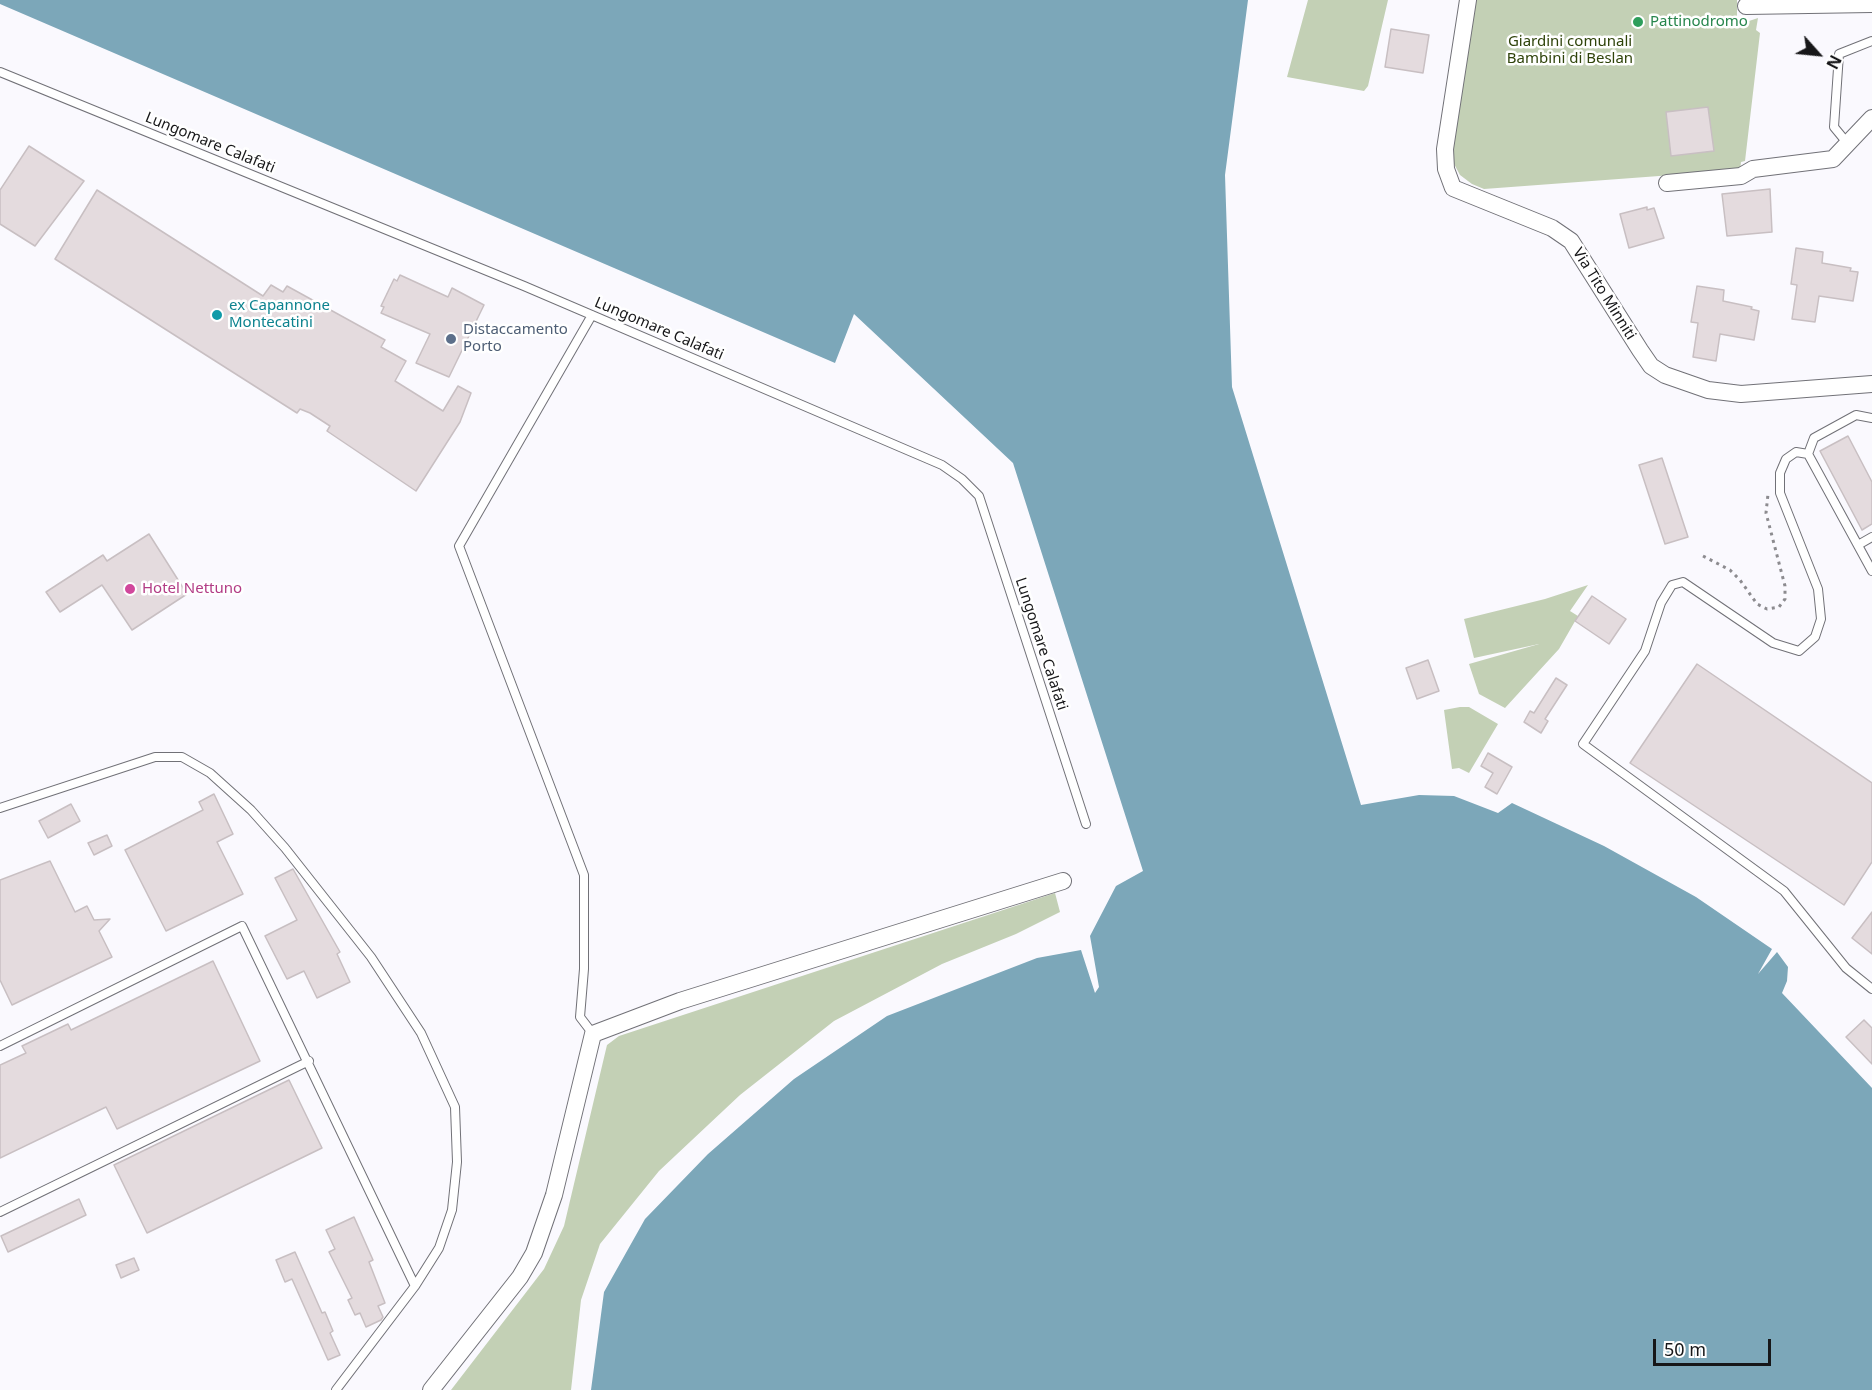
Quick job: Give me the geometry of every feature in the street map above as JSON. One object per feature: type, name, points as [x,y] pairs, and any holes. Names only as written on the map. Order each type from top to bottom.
[{"type":"street","name":"Via Tito Minniti","points":[[1468,0],[1445,149],[1446,169],[1452,188],[1552,228],[1571,241],[1640,350],[1652,366],[1665,375],[1708,390],[1741,394],[1872,384]]},
{"type":"street","points":[[1754,4],[1872,4]]},
{"type":"street","points":[[1667,183],[1741,176],[1753,169],[1833,159],[1872,118]]},
{"type":"street","points":[[431,1390],[520,1277],[534,1253],[554,1195],[593,1034],[680,1001],[1063,881]]},
{"type":"lane","points":[[1848,144],[1834,127],[1839,54],[1872,41]]},
{"type":"lane","name":"Lungomare Calafati","points":[[0,72],[592,315],[942,465],[962,479],[979,496],[1086,824]]},
{"type":"lane","points":[[592,315],[459,546],[584,875],[584,969],[580,1017],[593,1034]]},
{"type":"lane","points":[[1872,418],[1856,415],[1814,438],[1808,454],[1872,572]]},
{"type":"lane","points":[[1808,454],[1796,452],[1786,459],[1780,473],[1780,493],[1818,589],[1821,619],[1815,638],[1799,651],[1773,643],[1683,582],[1672,585],[1661,603],[1645,651],[1583,744],[1784,891],[1846,968],[1872,988]]},
{"type":"lane","points":[[1858,545],[1872,537]]},
{"type":"lane","points":[[0,808],[154,757],[182,756],[210,773],[250,810],[285,848],[371,957],[421,1033],[455,1107],[457,1162],[452,1210],[440,1248],[415,1286],[336,1390]]},
{"type":"lane","points":[[0,1046],[242,926],[309,1061],[415,1286]]},
{"type":"lane","points":[[0,1212],[309,1061]]},
{"type":"path","points":[[1703,556],[1730,570],[1757,604],[1767,609],[1779,607],[1785,599],[1785,586],[1766,513],[1768,485]]},
{"type":"green space","points":[[1308,0],[1388,0],[1368,86],[1364,91],[1287,77]]},
{"type":"green space","name":"Giardini comunali Bambini di Beslan","points":[[1475,0],[1737,0],[1737,25],[1758,18],[1756,30],[1760,33],[1745,161],[1741,162],[1740,170],[1484,189],[1472,184],[1460,175],[1453,162],[1450,142]]},
{"type":"green space","points":[[1588,585],[1570,611],[1578,616],[1559,649],[1505,708],[1479,694],[1469,664],[1539,644],[1474,658],[1464,619],[1545,599]]},
{"type":"green space","points":[[1469,707],[1498,724],[1469,773],[1459,768],[1452,769],[1444,710]]},
{"type":"green space","points":[[1055,893],[1060,912],[1016,934],[942,964],[834,1021],[740,1095],[659,1171],[600,1244],[581,1300],[571,1390],[451,1390],[544,1269],[564,1226],[607,1045],[619,1036]]},
{"type":"water","points":[[0,0],[1248,0],[1225,175],[1232,387],[1361,805],[1419,795],[1454,796],[1498,813],[1512,803],[1604,846],[1696,897],[1772,949],[1758,974],[1777,952],[1788,967],[1787,981],[1782,993],[1872,1088],[1872,1390],[591,1390],[604,1292],[645,1219],[708,1154],[794,1079],[887,1016],[1037,958],[1081,950],[1095,993],[1099,987],[1090,936],[1116,886],[1143,871],[1013,463],[854,314],[835,363],[0,4]]},
{"type":"building","points":[[1391,29],[1429,35],[1423,73],[1385,67]]},
{"type":"building","points":[[1708,107],[1714,151],[1671,156],[1666,112]]},
{"type":"building","points":[[29,146],[84,181],[35,246],[0,224],[0,190]]},
{"type":"building","points":[[1770,189],[1772,232],[1727,236],[1722,194]]},
{"type":"building","name":"ex Capannone Montecatini","points":[[97,190],[263,296],[271,285],[283,292],[287,286],[385,340],[381,347],[406,361],[395,381],[443,411],[458,386],[471,393],[460,422],[416,491],[327,431],[330,426],[310,413],[300,409],[297,413],[55,259]]},
{"type":"building","points":[[1647,207],[1647,210],[1654,208],[1664,238],[1629,248],[1620,214]]},
{"type":"building","points":[[1796,248],[1823,252],[1822,263],[1851,268],[1850,271],[1858,272],[1853,301],[1819,296],[1815,322],[1792,319],[1797,285],[1791,284]]},
{"type":"building","points":[[400,275],[448,297],[452,288],[484,305],[449,377],[416,363],[430,334],[381,313],[384,307],[381,306],[394,279],[397,281]]},
{"type":"building","points":[[1697,286],[1724,290],[1723,301],[1752,307],[1751,309],[1759,311],[1754,340],[1720,334],[1716,361],[1693,357],[1698,323],[1691,322]]},
{"type":"building","points":[[1848,436],[1872,482],[1872,524],[1862,530],[1820,451]]},
{"type":"building","points":[[1662,458],[1688,537],[1665,544],[1639,465]]},
{"type":"building","points":[[149,534],[187,594],[132,630],[102,585],[60,612],[46,592],[103,555],[107,561]]},
{"type":"building","points":[[1592,596],[1626,619],[1609,644],[1575,621]]},
{"type":"building","points":[[1428,660],[1439,691],[1417,699],[1406,668]]},
{"type":"building","points":[[1697,664],[1872,783],[1872,862],[1844,905],[1630,763]]},
{"type":"building","points":[[1556,678],[1567,685],[1545,719],[1548,721],[1541,733],[1524,722],[1530,711],[1534,713]]},
{"type":"building","points":[[1488,753],[1512,767],[1497,794],[1485,787],[1493,773],[1481,766]]},
{"type":"building","points":[[214,794],[233,834],[217,842],[243,894],[166,931],[125,850],[203,810],[199,802]]},
{"type":"building","points":[[71,804],[80,821],[48,838],[39,821]]},
{"type":"building","points":[[107,835],[112,846],[94,855],[88,843]]},
{"type":"building","points":[[50,861],[75,912],[87,906],[94,920],[110,919],[99,931],[112,957],[12,1005],[0,980],[0,880]]},
{"type":"building","points":[[293,869],[340,952],[337,954],[350,982],[317,998],[304,971],[287,979],[265,936],[297,920],[275,878]]},
{"type":"building","points":[[1872,912],[1872,954],[1852,938]]},
{"type":"building","points":[[213,961],[260,1061],[117,1129],[106,1107],[0,1158],[0,1065],[26,1053],[22,1046],[68,1024],[71,1030]]},
{"type":"building","points":[[1864,1020],[1872,1028],[1872,1064],[1846,1037]]},
{"type":"building","points":[[289,1080],[322,1148],[147,1233],[114,1165]]},
{"type":"building","points":[[79,1199],[86,1215],[8,1252],[1,1236]]},
{"type":"building","points":[[354,1217],[373,1260],[369,1262],[385,1303],[378,1306],[383,1317],[381,1320],[366,1327],[360,1313],[355,1315],[348,1300],[352,1298],[329,1252],[335,1249],[326,1230]]},
{"type":"building","points":[[295,1252],[322,1313],[325,1312],[333,1331],[330,1333],[340,1355],[328,1360],[292,1279],[285,1282],[276,1260]]},
{"type":"building","points":[[134,1258],[139,1270],[121,1278],[116,1265]]},
{"type":"place","name":"Pattinodromo","points":[[1638,22]]},
{"type":"place","name":"ex Capannone Montecatini","points":[[217,315]]},
{"type":"place","name":"Distaccamento Porto","points":[[451,339]]},
{"type":"place","name":"Hotel Nettuno","points":[[130,589]]}]
